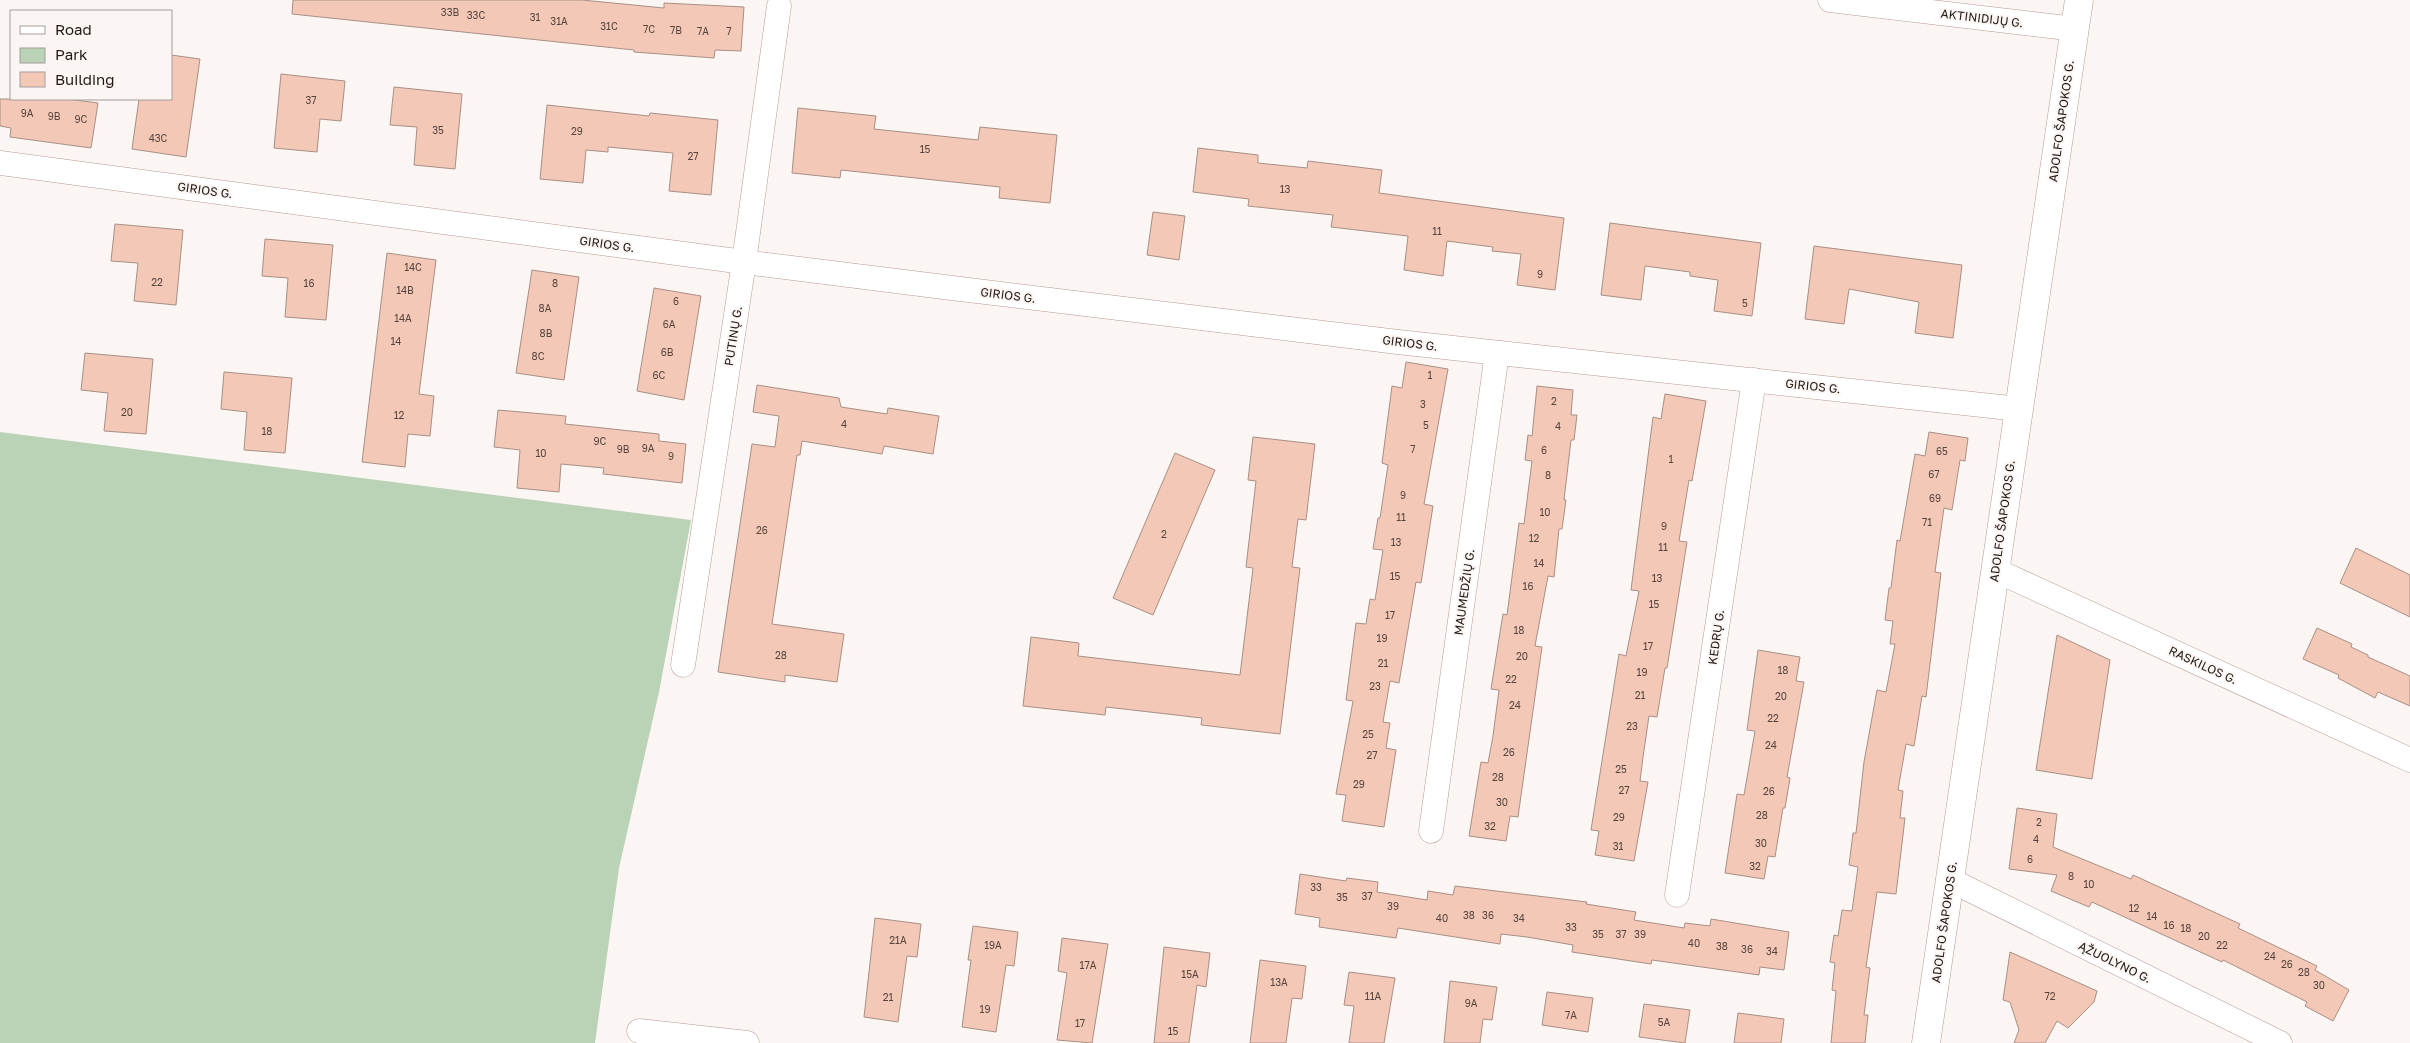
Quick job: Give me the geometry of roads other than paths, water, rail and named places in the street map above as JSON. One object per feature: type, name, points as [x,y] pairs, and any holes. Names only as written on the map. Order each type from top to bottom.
[{"type":"street","name":"AKTINIDIJŲ G.","points":[[1830,0],[2075,29]]},
{"type":"street","name":"ADOLFO ŠAPOKOS G.","points":[[1926,1043],[2079,0]]},
{"type":"street","name":"PUTINŲ G.","points":[[683,665],[744,262],[779,6]]},
{"type":"street","name":"GIRIOS G.","points":[[0,162],[744,262],[1497,353],[2019,409]]},
{"type":"street","name":"MAUMEDŽIŲ G.","points":[[1431,831],[1497,353]]},
{"type":"street","name":"KEDRŲ G.","points":[[1677,895],[1754,380]]},
{"type":"street","name":"RASKILOS G.","points":[[1995,570],[2410,760]]},
{"type":"street","name":"ĄŽUOLYNO G.","points":[[1950,880],[2280,1043]]},
{"type":"street","points":[[639,1031],[747,1043]]}]
